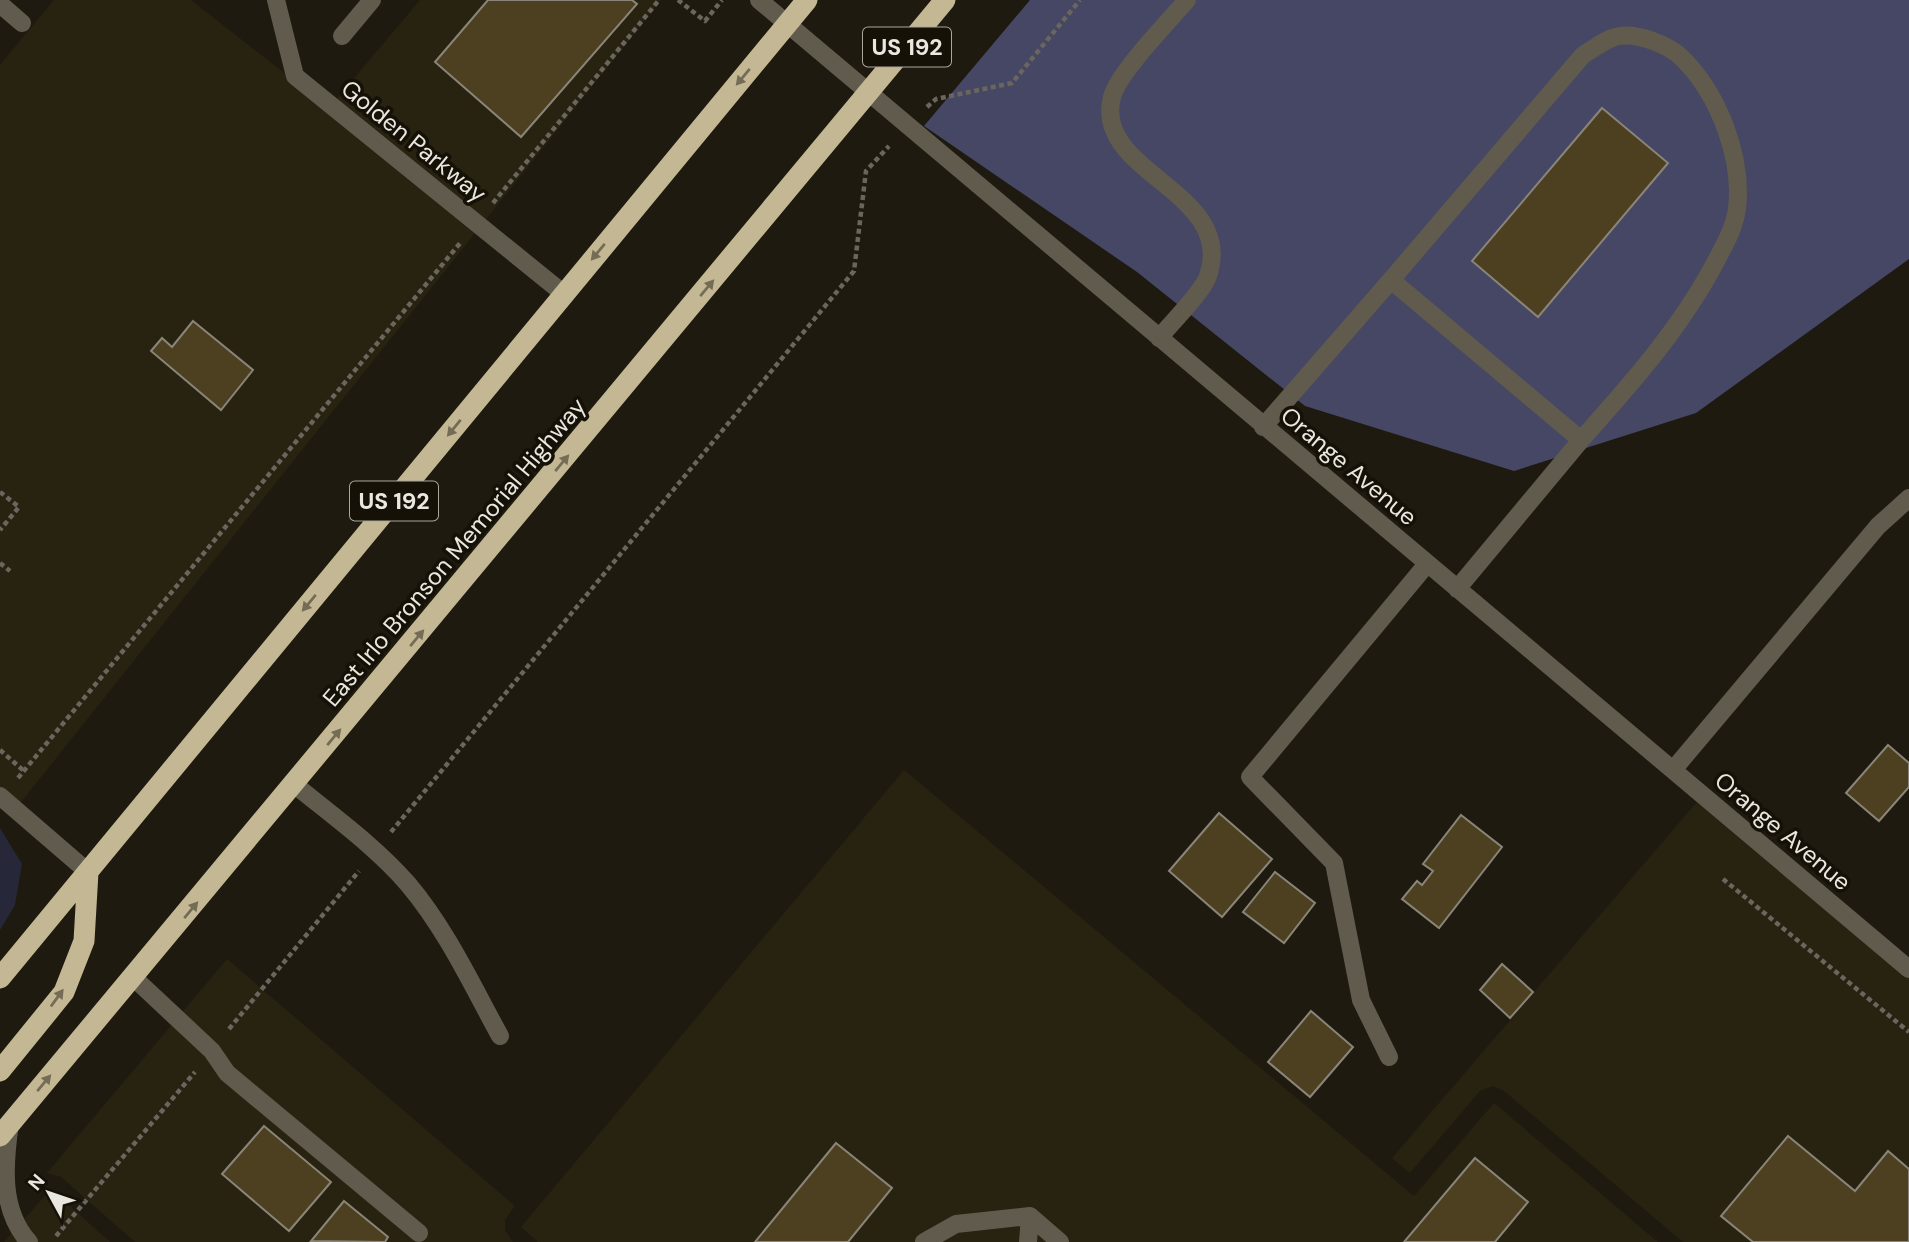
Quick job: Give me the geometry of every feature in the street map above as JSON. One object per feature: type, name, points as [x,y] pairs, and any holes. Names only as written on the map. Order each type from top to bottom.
[{"type":"highway","name":"US 192","points":[[0,978],[807,0]]},
{"type":"highway","name":"East Irlo Bronson Memorial Highway","points":[[5,1130],[295,785],[945,0]]},
{"type":"highway","points":[[0,1071],[64,992],[84,941],[88,872]]},
{"type":"street","name":"Golden Parkway","points":[[276,0],[295,76],[564,294]]},
{"type":"street","points":[[342,36],[372,0]]},
{"type":"street","name":"Orange Avenue","points":[[759,0],[1909,969]]},
{"type":"street","points":[[1159,338],[1208,278],[1212,257],[1211,236],[1200,216],[1128,151],[1112,126],[1112,96],[1130,67],[1187,0]]},
{"type":"street","points":[[0,4],[22,23]]},
{"type":"street","points":[[1263,427],[1583,55],[1615,36],[1642,38],[1676,52],[1695,71],[1709,94],[1733,146],[1737,208],[1730,235],[1696,299],[1643,371],[1581,440],[1457,589]]},
{"type":"street","points":[[1391,280],[1581,440]]},
{"type":"street","points":[[1673,770],[1878,526],[1909,498]]},
{"type":"street","points":[[1389,1057],[1361,1000],[1334,863],[1250,777],[1427,564]]},
{"type":"street","points":[[295,785],[408,884],[447,941],[500,1036]]},
{"type":"street","points":[[1,797],[88,872]]},
{"type":"street","points":[[134,978],[212,1051],[228,1073],[419,1233]]},
{"type":"street","points":[[5,1130],[1,1188],[15,1230],[29,1242]]},
{"type":"street","points":[[924,1242],[957,1224],[1030,1216],[1060,1242]]},
{"type":"street","points":[[1028,1242],[1030,1216]]},
{"type":"path","points":[[1,797],[659,0]]},
{"type":"path","points":[[678,0],[705,21],[722,0]]},
{"type":"path","points":[[51,1242],[212,1051],[855,271],[866,171],[936,99],[1012,83],[1080,0]]},
{"type":"path","points":[[0,492],[19,507],[0,530]]},
{"type":"path","points":[[0,563],[10,571]]},
{"type":"path","points":[[0,750],[24,771]]},
{"type":"path","points":[[1723,879],[1909,1032]]},
{"type":"shaded area","points":[[54,0],[191,0],[329,108],[420,0],[661,0],[10,816],[0,806],[0,65]]},
{"type":"shaded area","points":[[1030,0],[1909,0],[1909,259],[1696,413],[1514,471],[1305,406],[1137,272],[924,126]]},
{"type":"shaded area","points":[[904,770],[1414,1196],[1494,1103],[1658,1242],[538,1242],[521,1227]]},
{"type":"shaded area","points":[[1702,796],[1909,963],[1909,1242],[1683,1242],[1504,1091],[1493,1086],[1480,1091],[1410,1173],[1392,1158]]},
{"type":"shaded area","points":[[0,828],[22,864],[15,905],[0,930]]},
{"type":"shaded area","points":[[227,959],[515,1206],[505,1220],[505,1230],[513,1242],[135,1242],[61,1177],[47,1173]]},
{"type":"shaded area","points":[[51,1189],[110,1242],[4,1242]]},
{"type":"building","points":[[488,0],[632,0],[637,4],[521,137],[435,62]]},
{"type":"building","points":[[1602,108],[1668,163],[1538,317],[1472,261]]},
{"type":"building","points":[[193,321],[253,370],[221,410],[151,351],[162,338],[172,347]]},
{"type":"building","points":[[1888,745],[1909,763],[1909,787],[1879,821],[1846,793]]},
{"type":"building","points":[[1219,813],[1272,859],[1222,917],[1169,871]]},
{"type":"building","points":[[1461,815],[1502,847],[1439,928],[1402,899],[1417,881],[1422,885],[1433,871],[1423,864]]},
{"type":"building","points":[[1275,872],[1315,903],[1284,943],[1243,912]]},
{"type":"building","points":[[1502,964],[1533,992],[1510,1018],[1480,990]]},
{"type":"building","points":[[1311,1011],[1353,1047],[1310,1097],[1268,1062]]},
{"type":"building","points":[[264,1126],[331,1182],[289,1231],[222,1174]]},
{"type":"building","points":[[1788,1136],[1855,1191],[1888,1151],[1909,1169],[1909,1242],[1753,1242],[1721,1216]]},
{"type":"building","points":[[836,1143],[892,1188],[848,1242],[755,1242]]},
{"type":"building","points":[[1475,1158],[1528,1202],[1495,1242],[1404,1242]]},
{"type":"building","points":[[344,1201],[388,1237],[385,1242],[311,1241]]}]
